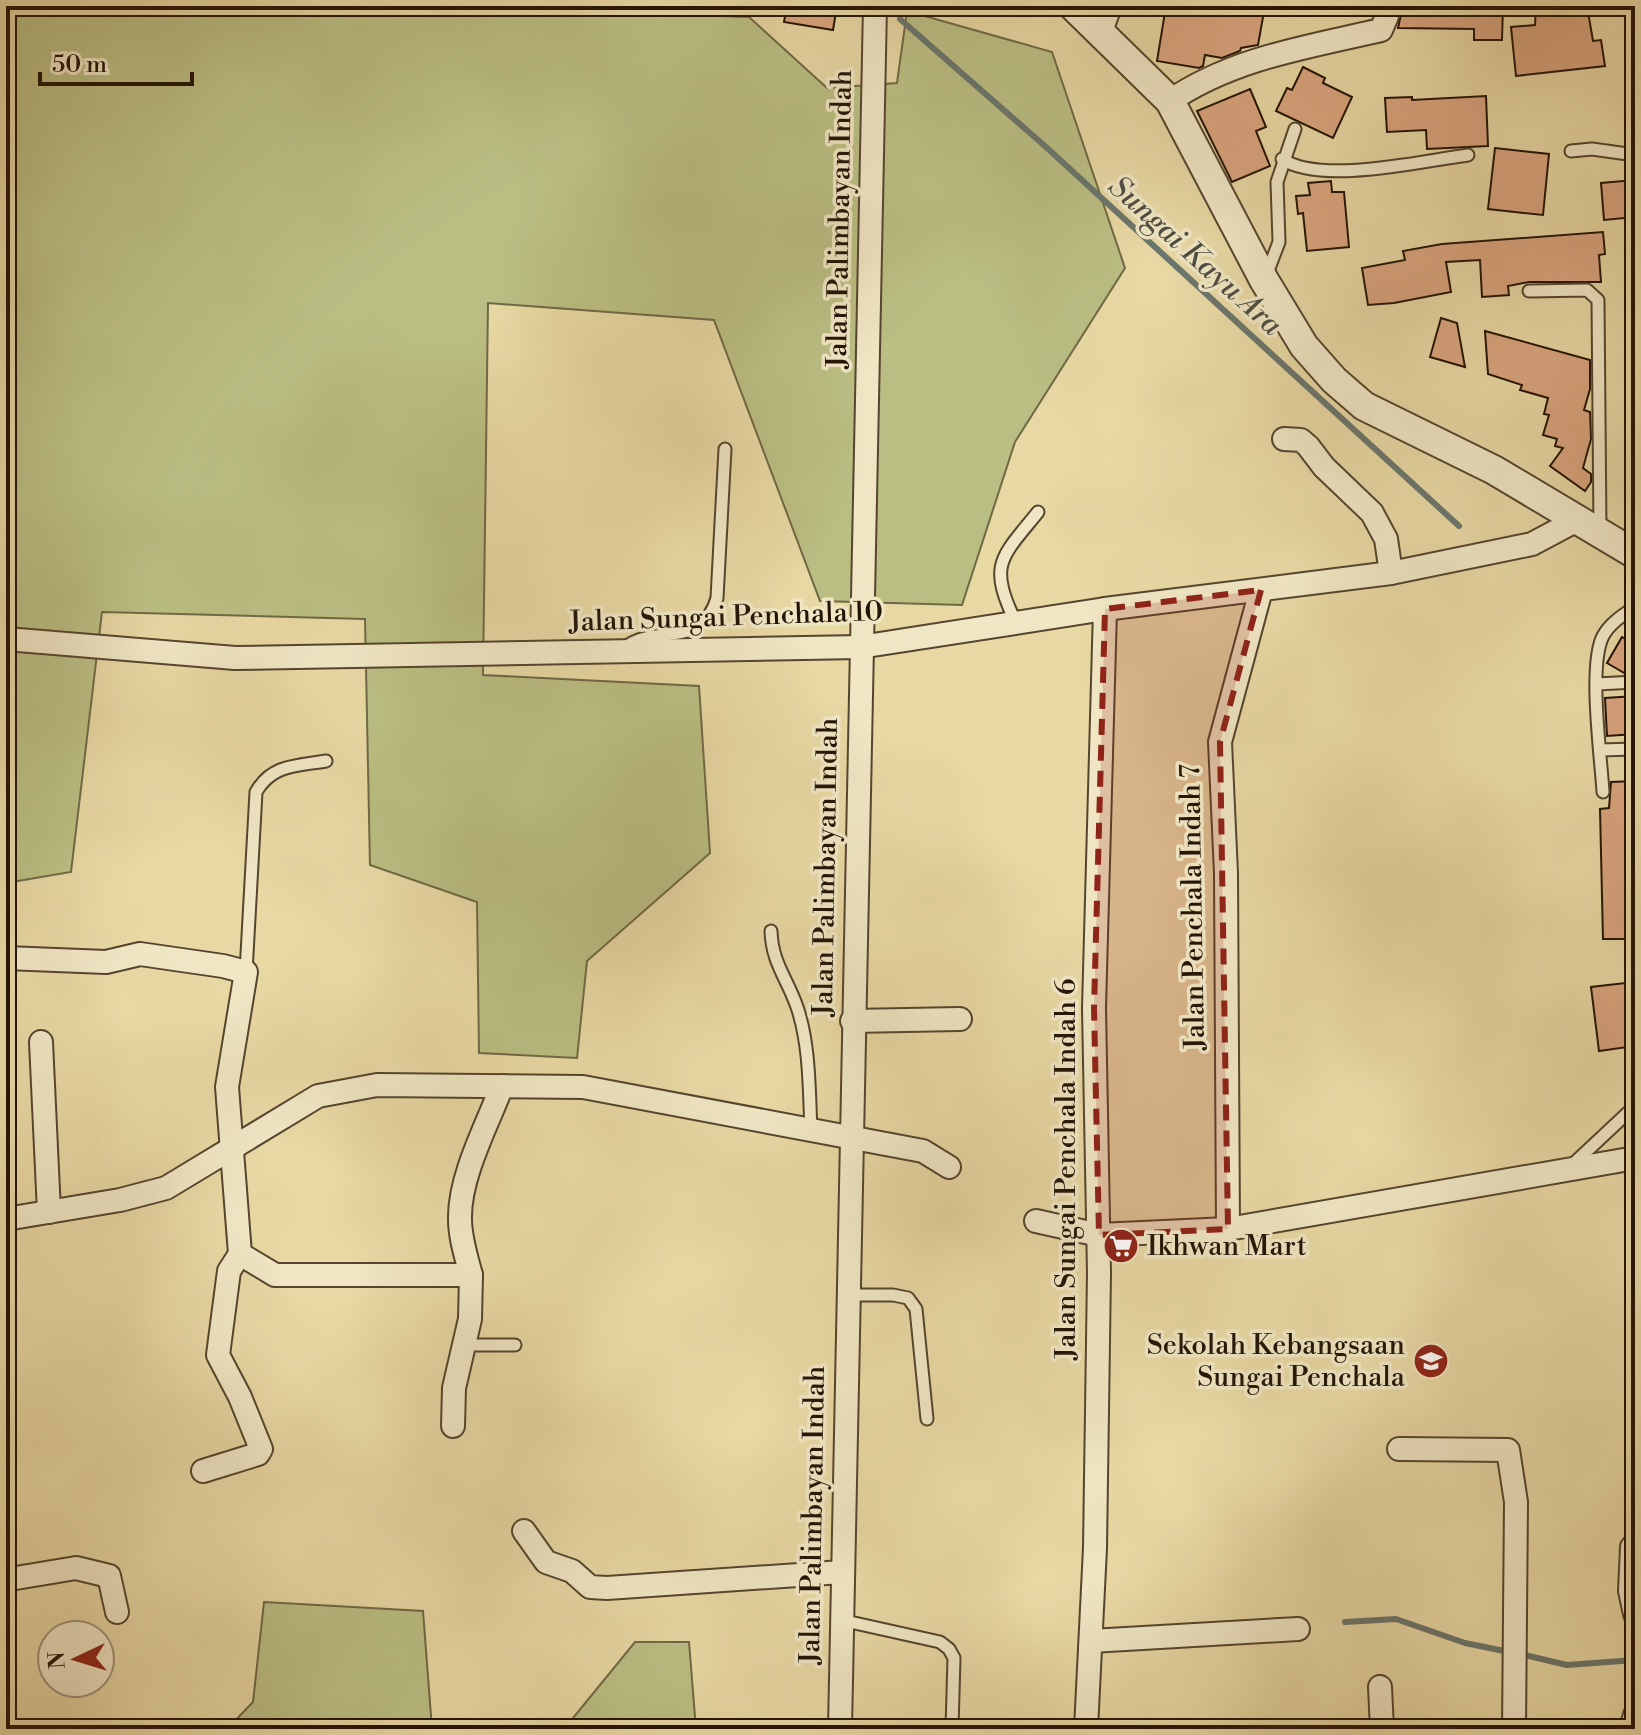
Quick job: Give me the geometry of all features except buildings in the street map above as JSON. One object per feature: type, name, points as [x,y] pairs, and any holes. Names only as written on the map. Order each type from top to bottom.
[{"type":"street","name":"Jalan Palimbayan Indah","points":[[840,1729],[875,6]]},
{"type":"street","points":[[1073,6],[1105,19],[1170,101],[1264,280],[1304,346],[1334,380],[1364,406],[1494,470],[1635,554]]},
{"type":"street","points":[[1170,101],[1193,85],[1254,60],[1381,30],[1387,16],[1385,6]]},
{"type":"street","points":[[1284,439],[1301,440],[1372,513],[1386,539],[1391,573]]},
{"type":"street","name":"Jalan Sungai Penchala 10","points":[[6,639],[235,658],[860,647],[1105,609],[1391,573],[1532,544],[1590,525]]},
{"type":"street","name":"Jalan Penchala Indah 7","points":[[1228,1229],[1226,873],[1220,742],[1261,590]]},
{"type":"street","name":"Jalan Sungai Penchala Indah 6","points":[[1086,1729],[1095,1548],[1099,1235],[1094,1008],[1105,609]]},
{"type":"street","points":[[6,958],[106,962],[140,954],[246,972],[227,1087],[240,1254],[229,1271],[218,1355],[240,1397],[261,1449],[258,1454],[203,1471]]},
{"type":"street","points":[[852,1021],[960,1019]]},
{"type":"street","points":[[41,1042],[49,1212]]},
{"type":"street","points":[[6,1219],[120,1200],[166,1188],[318,1096],[377,1085],[583,1087],[923,1151],[949,1167]]},
{"type":"street","points":[[453,1426],[453,1397],[470,1319],[471,1275],[459,1215],[473,1157],[502,1086]]},
{"type":"street","points":[[1036,1221],[1099,1235],[1228,1229],[1635,1158]]},
{"type":"street","points":[[240,1254],[275,1275],[471,1275]]},
{"type":"street","points":[[1399,1449],[1508,1450],[1516,1502],[1514,1729]]},
{"type":"street","points":[[524,1531],[546,1562],[572,1571],[590,1587],[842,1572]]},
{"type":"street","points":[[1632,1547],[1630,1591],[1635,1614]]},
{"type":"street","points":[[6,1575],[16,1578],[76,1568],[109,1576],[117,1612]]},
{"type":"street","points":[[1091,1641],[1298,1629]]},
{"type":"street","points":[[1380,1687],[1382,1729]]},
{"type":"street","points":[[1631,1729],[1635,1715]]},
{"type":"lane","points":[[1264,280],[1279,242],[1277,182],[1282,159],[1295,129]]},
{"type":"lane","points":[[1571,151],[1592,149],[1635,155]]},
{"type":"lane","points":[[1282,159],[1298,167],[1333,172],[1468,155]]},
{"type":"lane","points":[[1529,291],[1587,290],[1598,300],[1590,525]]},
{"type":"lane","points":[[619,652],[633,639],[653,638],[696,628],[713,613],[717,598],[725,449]]},
{"type":"lane","points":[[1016,623],[1003,596],[1000,566],[1004,553],[1038,512]]},
{"type":"lane","points":[[1603,792],[1596,659],[1603,636],[1618,618],[1635,607]]},
{"type":"lane","points":[[1597,684],[1635,682]]},
{"type":"lane","points":[[1600,750],[1635,749]]},
{"type":"lane","points":[[246,972],[256,792],[264,778],[278,770],[326,761]]},
{"type":"lane","points":[[771,931],[772,950],[797,1007],[804,1034],[811,1131]]},
{"type":"lane","points":[[1565,1170],[1635,1106]]},
{"type":"lane","points":[[848,1295],[908,1298],[916,1309],[927,1419]]},
{"type":"lane","points":[[462,1352],[515,1345]]},
{"type":"lane","points":[[840,1619],[940,1642],[949,1649],[954,1658],[952,1729]]},
{"type":"highlighted area","points":[[1261,590],[1220,742],[1228,1229],[1099,1235],[1094,1008],[1105,609]]},
{"type":"green space","points":[[6,6],[457,6],[749,17],[827,88],[897,83],[907,11],[1052,52],[1125,268],[1015,442],[962,605],[820,601],[714,320],[488,303],[483,675],[699,686],[710,853],[587,961],[577,1058],[479,1053],[477,902],[370,865],[365,619],[102,612],[71,872],[6,883]]},
{"type":"green space","points":[[264,1602],[423,1611],[432,1729],[227,1729],[253,1702]]},
{"type":"green space","points":[[635,1642],[689,1642],[696,1729],[564,1729]]},
{"type":"waterway","name":"Sungai Kayu Ara","points":[[900,19],[1046,147],[1459,526]]},
{"type":"waterway","points":[[1345,1622],[1396,1619],[1465,1643],[1509,1652]]},
{"type":"waterway","points":[[1520,1654],[1567,1665],[1635,1660]]},
{"type":"place","name":"Ikhwan Mart","points":[[1121,1246]]},
{"type":"place","name":"Sekolah Kebangsaan Sungai Penchala","points":[[1431,1361]]}]
